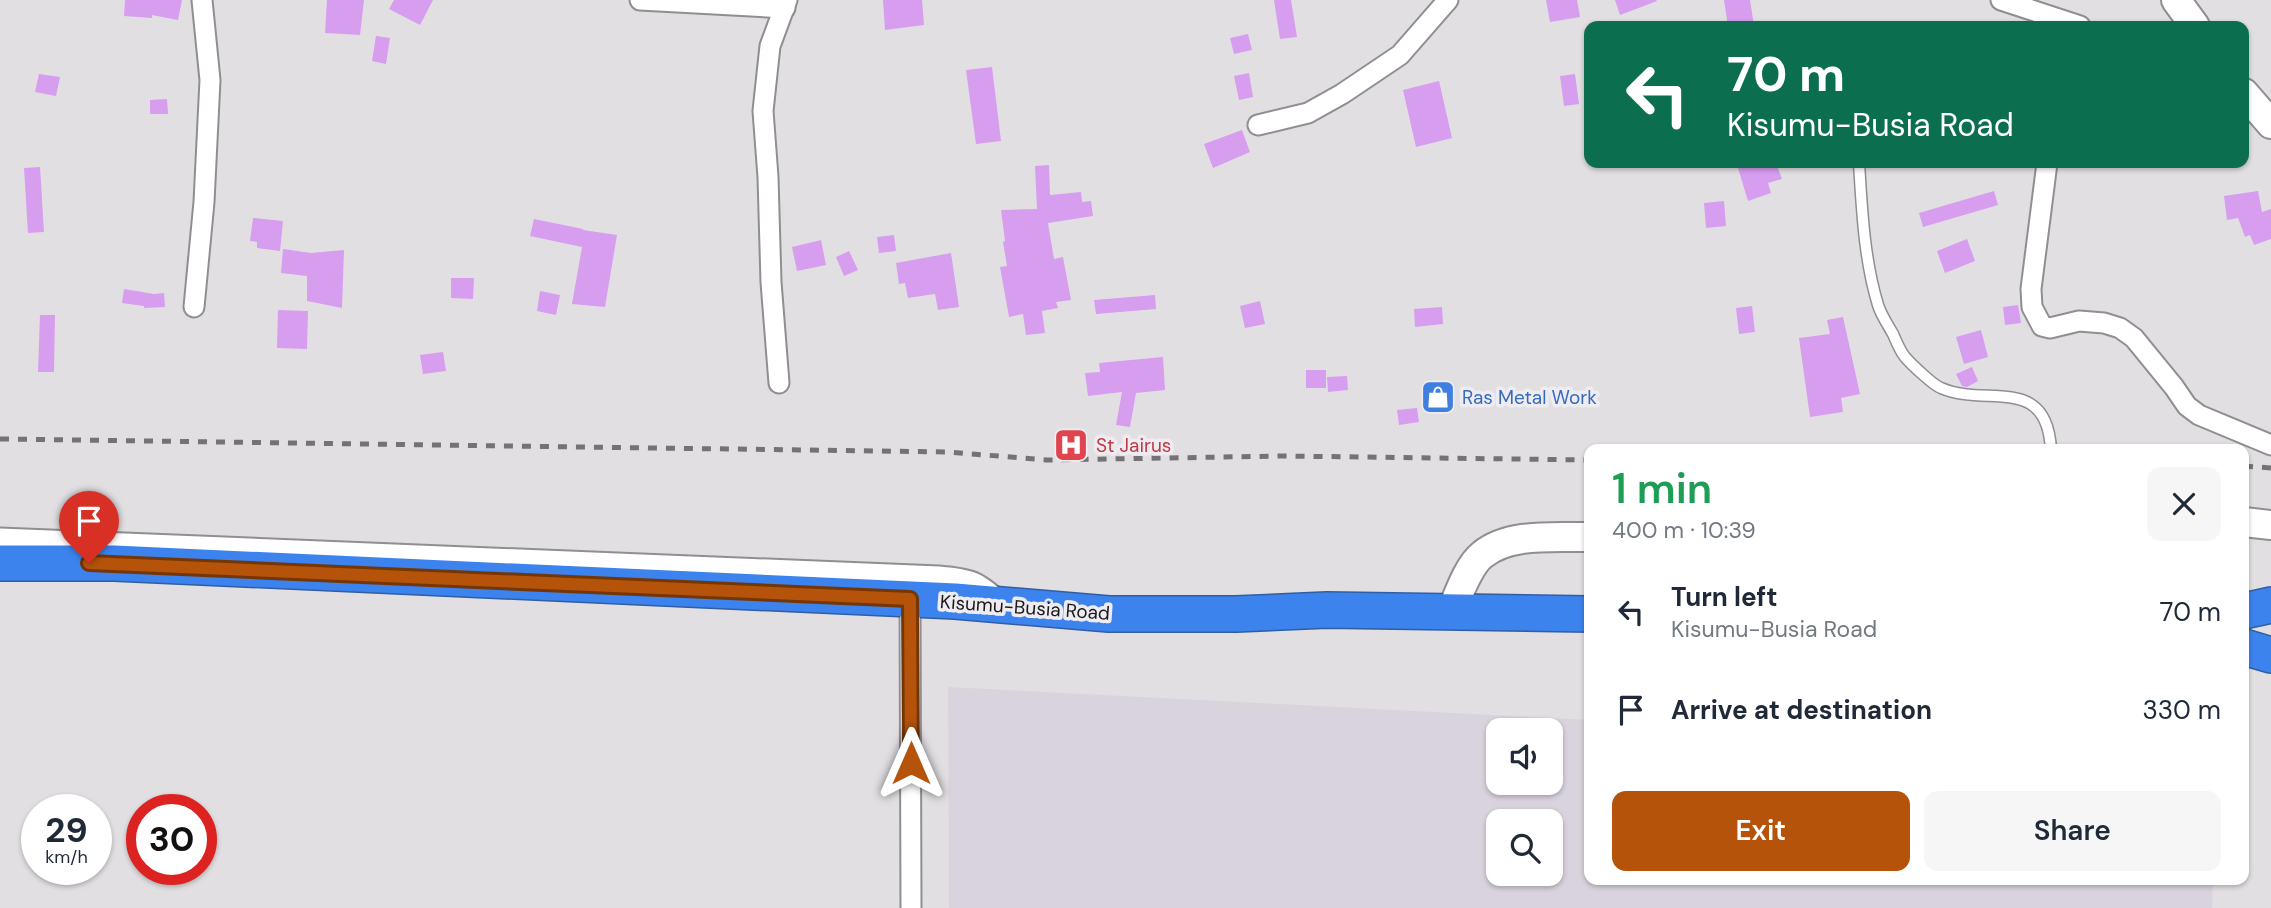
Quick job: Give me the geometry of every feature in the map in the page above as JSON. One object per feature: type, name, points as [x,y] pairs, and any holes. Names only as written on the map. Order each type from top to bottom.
[{"type":"highway","name":"Kisumu-Busia Road","points":[[0,563],[128,564],[910,599],[1109,614],[1236,614],[1327,610],[1584,614]]},
{"type":"highway","points":[[2249,610],[2271,605]]},
{"type":"highway","points":[[2249,648],[2271,655]]},
{"type":"street","points":[[194,307],[204,202],[210,80],[202,0]]},
{"type":"street","points":[[640,0],[786,4],[770,46],[763,111],[779,383]]},
{"type":"street","points":[[1258,125],[1308,113],[1342,94],[1400,55],[1448,0]]},
{"type":"street","points":[[2001,0],[2065,21]]},
{"type":"street","points":[[2176,0],[2191,21]]},
{"type":"street","points":[[2046,168],[2031,289],[2032,307],[2042,326],[2050,328],[2079,321],[2104,323],[2120,328],[2134,338],[2187,406],[2199,415],[2271,445]]},
{"type":"street","points":[[2249,523],[2271,525]]},
{"type":"street","points":[[1451,612],[1468,574],[1481,555],[1499,545],[1526,538],[1584,537]]},
{"type":"street","points":[[0,538],[939,576],[962,578],[981,584],[1003,604]]},
{"type":"street","points":[[910,599],[911,908]]},
{"type":"lane","points":[[1859,168],[1864,231],[1878,307],[1905,357],[1940,388],[2028,402],[2042,412],[2051,444]]},
{"type":"shaded area","points":[[948,687],[1550,718],[1486,718],[1486,795],[1563,795],[1563,719],[1584,720],[1584,885],[2213,885],[2212,908],[949,908]]},
{"type":"building","points":[[125,0],[182,0],[178,20],[152,15],[152,18],[124,16]]},
{"type":"building","points":[[327,0],[364,0],[360,35],[325,33]]},
{"type":"building","points":[[394,0],[433,0],[420,25],[389,9]]},
{"type":"building","points":[[883,0],[922,0],[924,25],[885,30]]},
{"type":"building","points":[[1274,0],[1291,0],[1297,37],[1280,39]]},
{"type":"building","points":[[1546,0],[1577,0],[1580,17],[1550,22]]},
{"type":"building","points":[[1615,0],[1656,0],[1657,1],[1620,15]]},
{"type":"building","points":[[1724,0],[1750,0],[1753,21],[1727,21]]},
{"type":"building","points":[[1248,34],[1252,50],[1234,54],[1230,38]]},
{"type":"building","points":[[376,36],[390,38],[386,64],[372,61]]},
{"type":"building","points":[[992,67],[1001,141],[976,144],[966,70]]},
{"type":"building","points":[[1249,73],[1253,97],[1239,100],[1234,76]]},
{"type":"building","points":[[39,74],[60,77],[56,96],[35,92]]},
{"type":"building","points":[[1575,74],[1579,104],[1564,106],[1560,76]]},
{"type":"building","points":[[1439,81],[1452,138],[1416,147],[1403,90]]},
{"type":"building","points":[[167,99],[168,114],[150,114],[150,100]]},
{"type":"building","points":[[1242,130],[1250,152],[1213,168],[1204,144]]},
{"type":"building","points":[[1049,165],[1050,195],[1081,192],[1082,202],[1091,201],[1093,216],[1048,223],[1054,259],[1063,257],[1071,300],[1056,302],[1058,308],[1042,311],[1045,333],[1026,335],[1023,314],[1009,317],[1000,267],[1007,266],[1001,210],[1037,209],[1035,166]]},
{"type":"building","points":[[40,167],[44,232],[28,233],[24,168]]},
{"type":"building","points":[[1738,168],[1778,168],[1782,179],[1768,183],[1771,193],[1748,201]]},
{"type":"building","points":[[1994,191],[1998,205],[1923,227],[1919,213]]},
{"type":"building","points":[[2258,191],[2262,212],[2271,209],[2271,239],[2254,245],[2250,235],[2245,237],[2238,218],[2227,220],[2224,196]]},
{"type":"building","points":[[1724,201],[1726,226],[1706,228],[1704,203]]},
{"type":"building","points":[[253,218],[283,221],[280,251],[257,248],[257,242],[250,241]]},
{"type":"building","points":[[534,219],[617,235],[605,307],[572,304],[582,247],[530,236]]},
{"type":"building","points":[[894,235],[896,251],[879,253],[877,237]]},
{"type":"building","points":[[1967,239],[1975,261],[1945,273],[1937,251]]},
{"type":"building","points":[[821,240],[826,265],[797,271],[792,247]]},
{"type":"building","points":[[283,249],[311,253],[344,250],[342,308],[307,301],[307,276],[281,273]]},
{"type":"building","points":[[849,251],[858,270],[844,276],[836,257]]},
{"type":"building","points":[[951,253],[959,307],[938,310],[935,294],[908,298],[905,283],[899,284],[896,263]]},
{"type":"building","points":[[451,278],[474,278],[473,299],[451,298]]},
{"type":"building","points":[[124,289],[164,293],[165,307],[144,308],[122,303]]},
{"type":"building","points":[[540,291],[560,295],[556,315],[537,311]]},
{"type":"building","points":[[1155,295],[1156,309],[1096,314],[1094,300]]},
{"type":"building","points":[[1260,301],[1265,324],[1245,328],[1240,306]]},
{"type":"building","points":[[2018,305],[2021,323],[2005,325],[2003,307]]},
{"type":"building","points":[[1752,306],[1755,332],[1739,334],[1736,308]]},
{"type":"building","points":[[1442,307],[1443,324],[1415,327],[1414,309]]},
{"type":"building","points":[[278,310],[308,311],[307,349],[277,348]]},
{"type":"building","points":[[40,315],[55,315],[54,372],[38,372]]},
{"type":"building","points":[[1843,317],[1860,394],[1841,398],[1843,412],[1810,417],[1799,338],[1830,334],[1827,320]]},
{"type":"building","points":[[1981,330],[1988,357],[1964,364],[1956,337]]},
{"type":"building","points":[[443,352],[446,371],[423,374],[420,355]]},
{"type":"building","points":[[1163,357],[1165,390],[1136,393],[1130,427],[1116,425],[1122,392],[1088,396],[1085,373],[1100,372],[1099,363]]},
{"type":"building","points":[[1972,367],[1978,381],[1967,387],[1962,386],[1956,374]]},
{"type":"building","points":[[1306,370],[1326,370],[1326,388],[1306,388]]},
{"type":"building","points":[[1347,376],[1348,390],[1328,392],[1327,377]]},
{"type":"building","points":[[1417,408],[1419,422],[1399,425],[1397,410]]},
{"type":"railway","points":[[0,439],[948,452],[1047,460],[1284,456],[1584,460]]},
{"type":"railway","points":[[2249,466],[2271,468]]},
{"type":"place","name":"Ras Metal Work","points":[[1438,397]]},
{"type":"place","name":"St Jairus","points":[[1071,445]]},
{"type":"route","points":[[89,563],[910,599],[911,763]]}]
